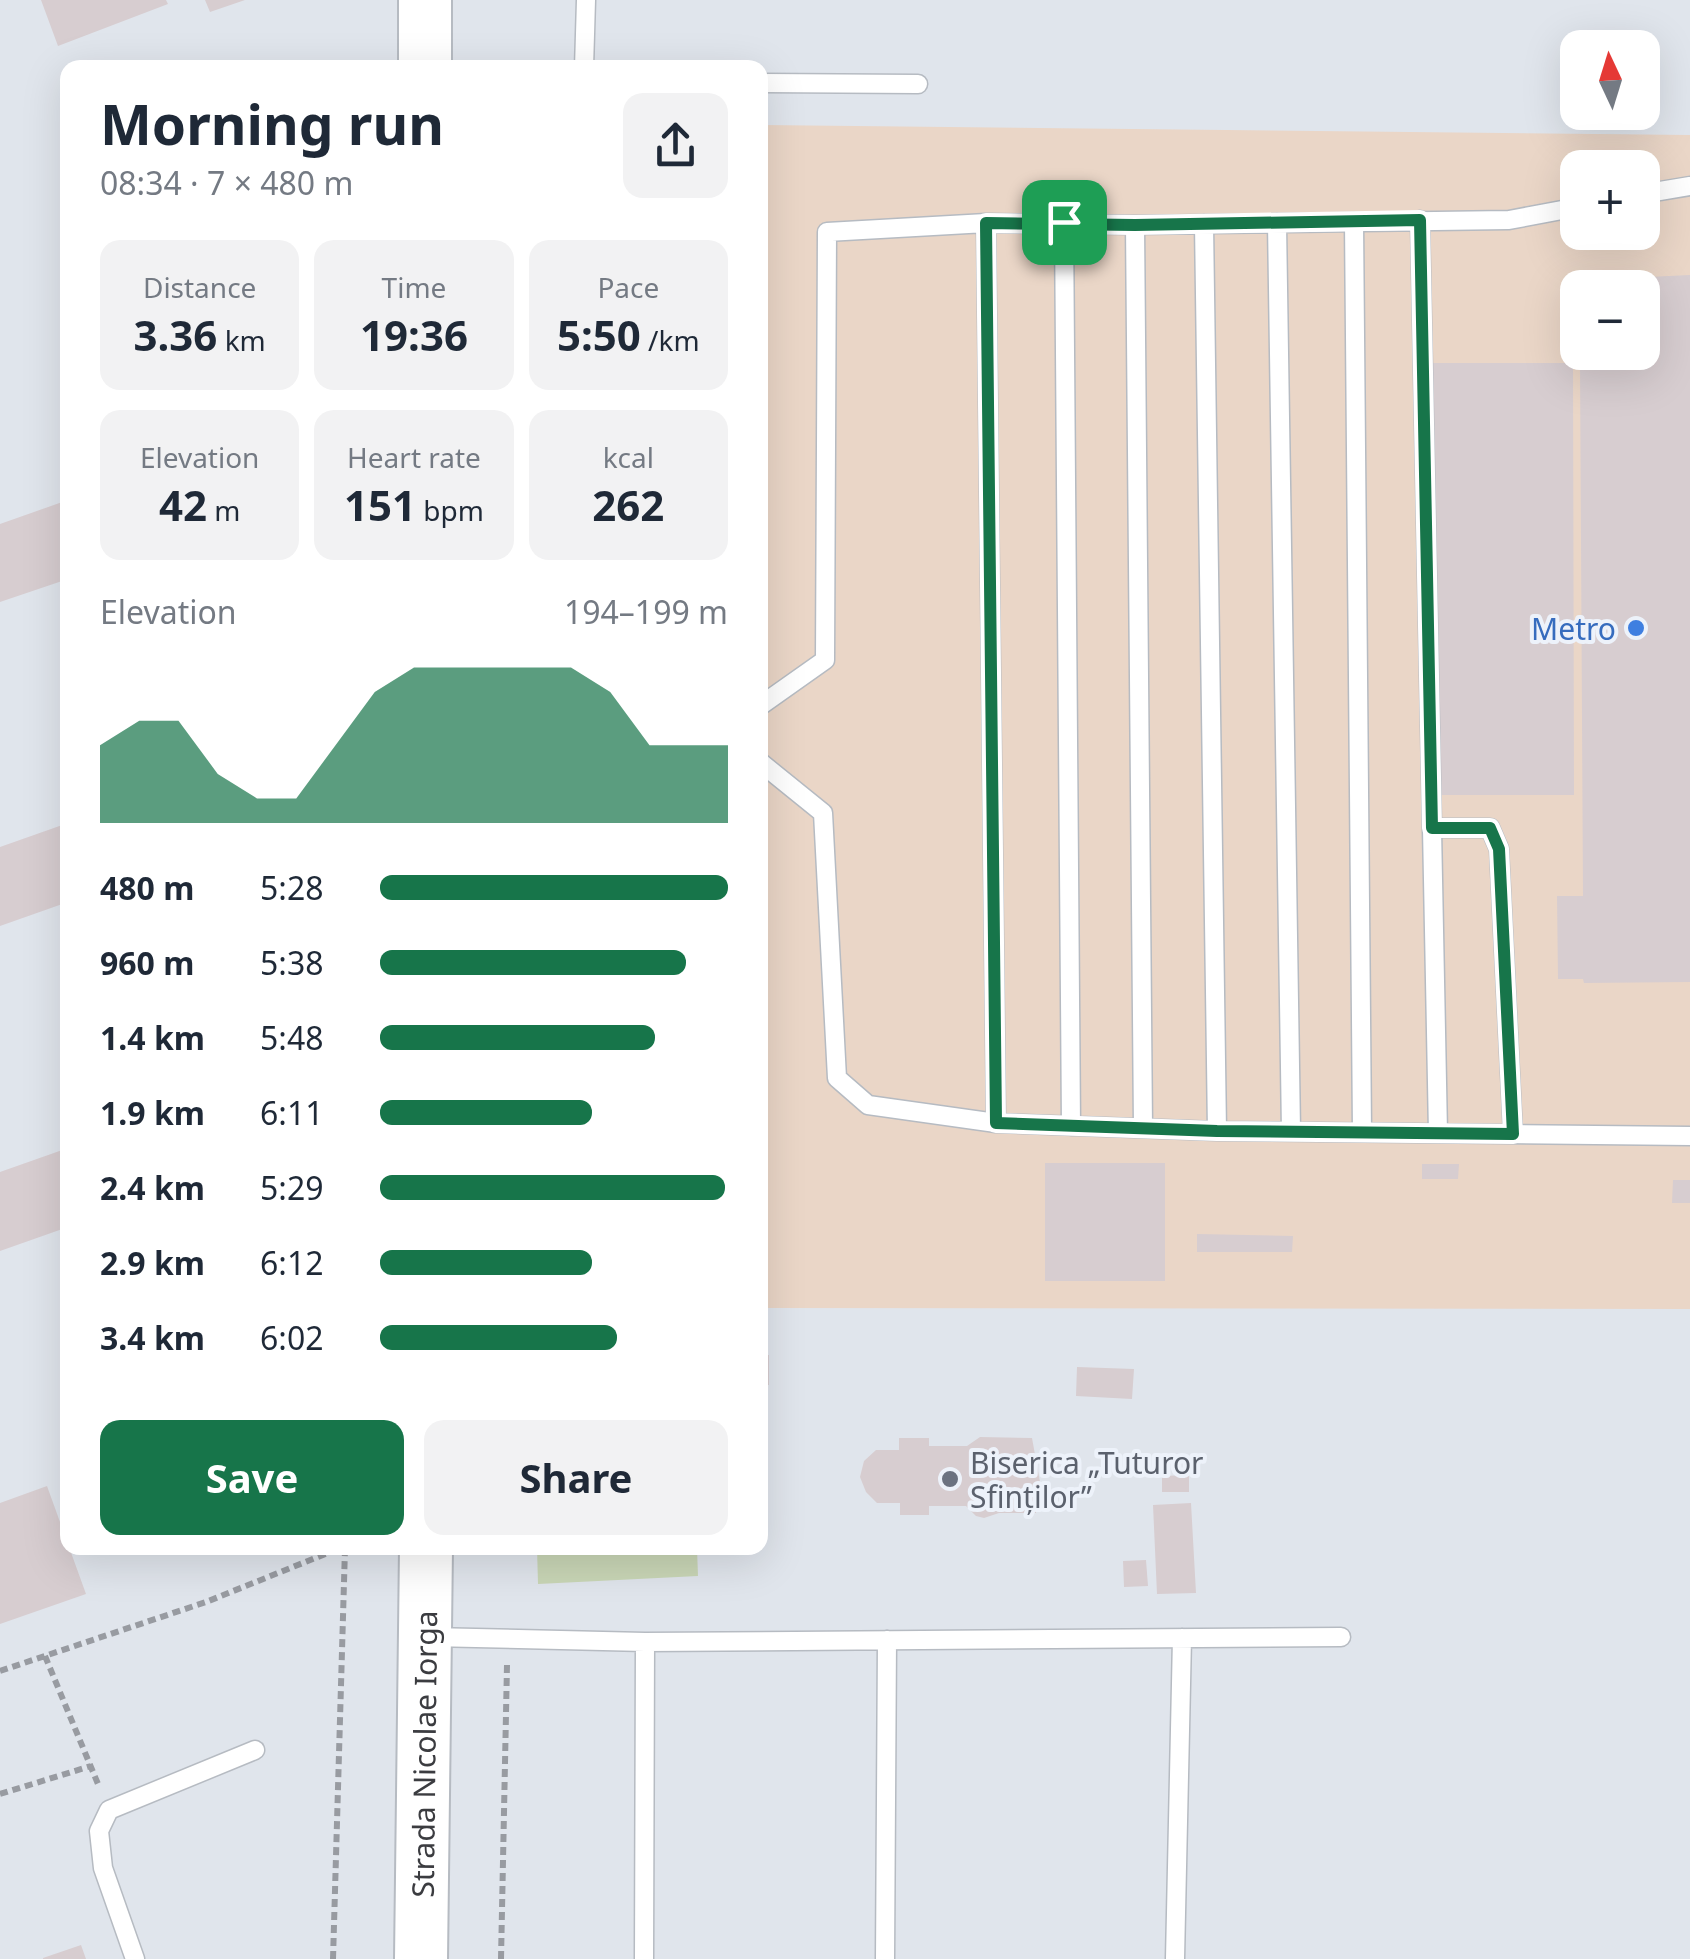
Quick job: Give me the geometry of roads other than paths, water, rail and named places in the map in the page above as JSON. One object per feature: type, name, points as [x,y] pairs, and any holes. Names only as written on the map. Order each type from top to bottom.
[{"type":"main road","points":[[425,60],[426,0]]},
{"type":"main road","name":"Strada Nicolae Iorga","points":[[421,1959],[426,1555]]},
{"type":"lane","points":[[584,60],[586,0]]},
{"type":"lane","points":[[768,84],[918,84]]},
{"type":"lane","points":[[1660,191],[1690,186]]},
{"type":"lane","points":[[768,700],[825,660],[827,232],[986,223],[1508,220],[1560,210]]},
{"type":"lane","points":[[1420,220],[1438,1133]]},
{"type":"lane","points":[[1064,222],[1071,1126]]},
{"type":"lane","points":[[1354,222],[1362,1132]]},
{"type":"lane","points":[[986,223],[996,1123]]},
{"type":"lane","points":[[1278,223],[1292,1132]]},
{"type":"lane","points":[[1204,224],[1217,1131]]},
{"type":"lane","points":[[1135,225],[1144,1128]]},
{"type":"lane","points":[[768,768],[823,813],[838,1078],[868,1105],[996,1123],[1071,1126],[1690,1136]]},
{"type":"lane","points":[[1432,828],[1490,828],[1499,849],[1513,1134]]},
{"type":"lane","points":[[425,1637],[645,1642],[1341,1637]]},
{"type":"lane","points":[[1175,1959],[1182,1638]]},
{"type":"lane","points":[[885,1959],[887,1640]]},
{"type":"lane","points":[[644,1959],[645,1642]]},
{"type":"lane","points":[[135,1959],[103,1868],[99,1831],[109,1810],[255,1750]]},
{"type":"place","name":"Metro","points":[[1636,628]]},
{"type":"place","name":"Biserica „Tuturor Sfinților”","points":[[950,1479]]}]
